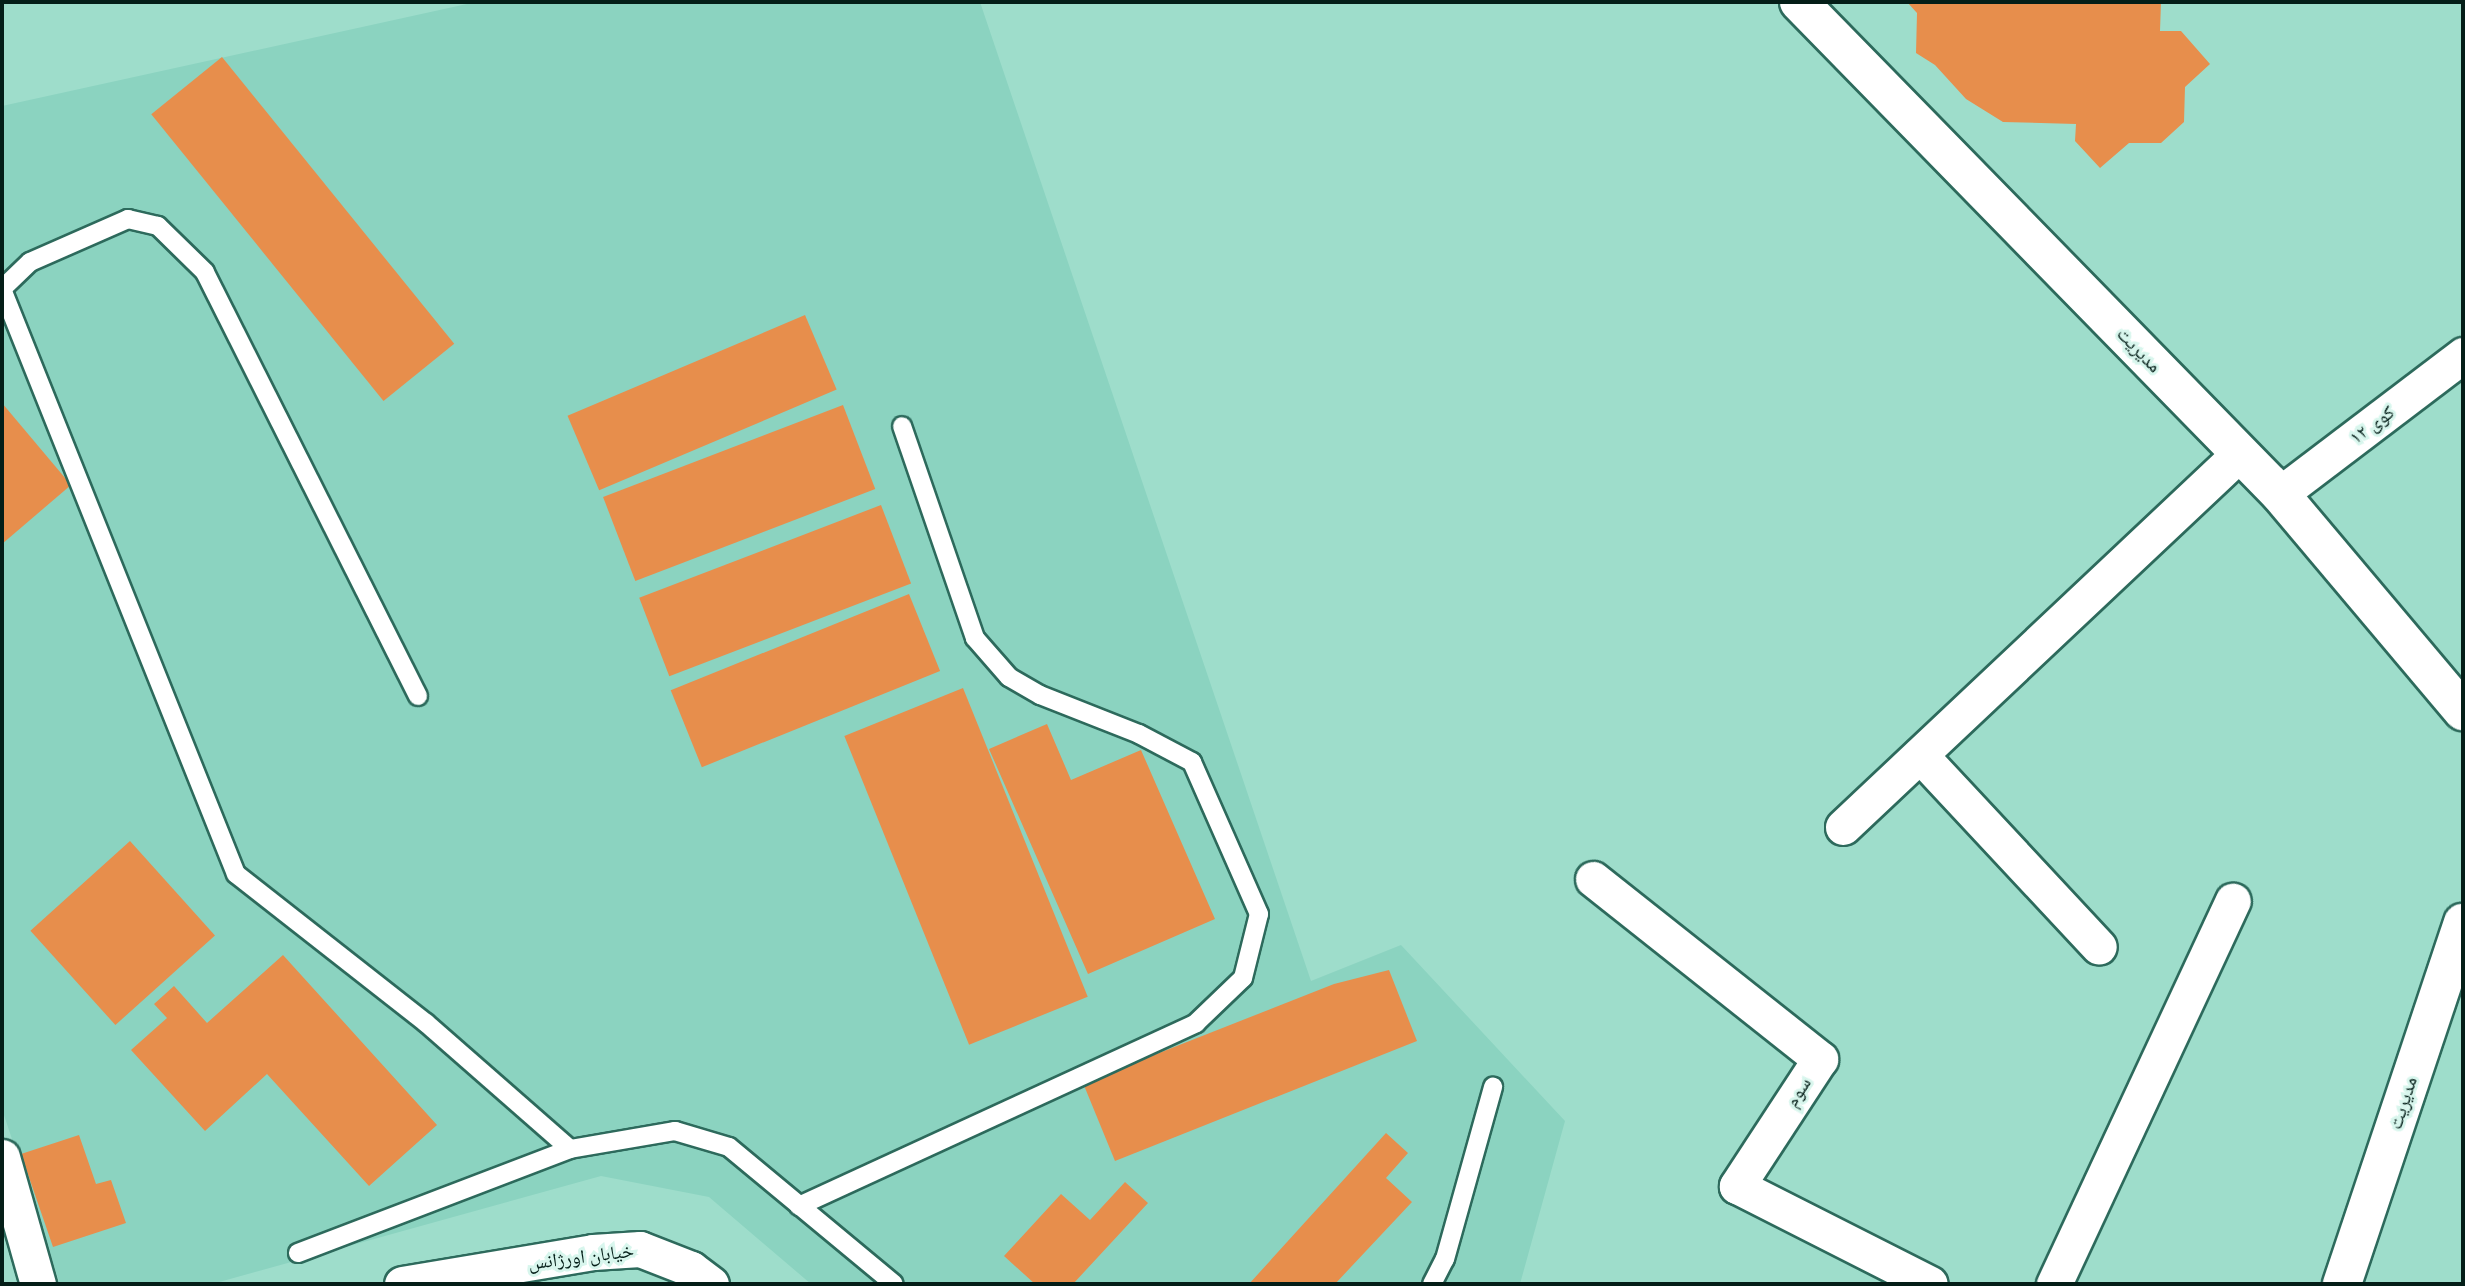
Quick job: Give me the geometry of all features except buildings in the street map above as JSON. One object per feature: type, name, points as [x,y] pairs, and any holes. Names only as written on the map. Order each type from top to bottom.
[{"type":"street","name":"مدیریت","points":[[1799,2],[2280,494],[2463,711]]},
{"type":"street","name":"کوی ۱۲","points":[[2280,494],[2463,355]]},
{"type":"street","points":[[1843,827],[2240,453]]},
{"type":"street","points":[[1920,755],[2099,947]]},
{"type":"street","name":"سوم","points":[[1593,879],[1820,1059],[1737,1186],[1930,1284]]},
{"type":"street","points":[[2054,1284],[2233,901]]},
{"type":"street","name":"مدیریت","points":[[2342,1284],[2463,923]]},
{"type":"street","points":[[2,1157],[38,1284]]},
{"type":"street","name":"خیابان اورژانس","points":[[402,1284],[593,1252],[640,1249],[691,1269],[711,1284]]},
{"type":"lane","points":[[418,696],[205,272],[158,226],[128,219],[30,262],[2,289],[236,874],[426,1023],[570,1149]]},
{"type":"lane","points":[[799,1206],[1196,1023],[1242,978],[1259,914],[1192,762],[1139,734],[1040,695],[1009,677],[975,638],[902,426]]},
{"type":"lane","points":[[1432,1284],[1445,1259],[1493,1087]]},
{"type":"lane","points":[[298,1253],[570,1149],[675,1131],[729,1147],[894,1284]]},
{"type":"shaded area","points":[[476,2],[980,2],[1311,981],[1401,945],[1565,1121],[1520,1284],[811,1284],[709,1197],[601,1176],[212,1284],[60,1284],[2,1109],[2,106]]}]
